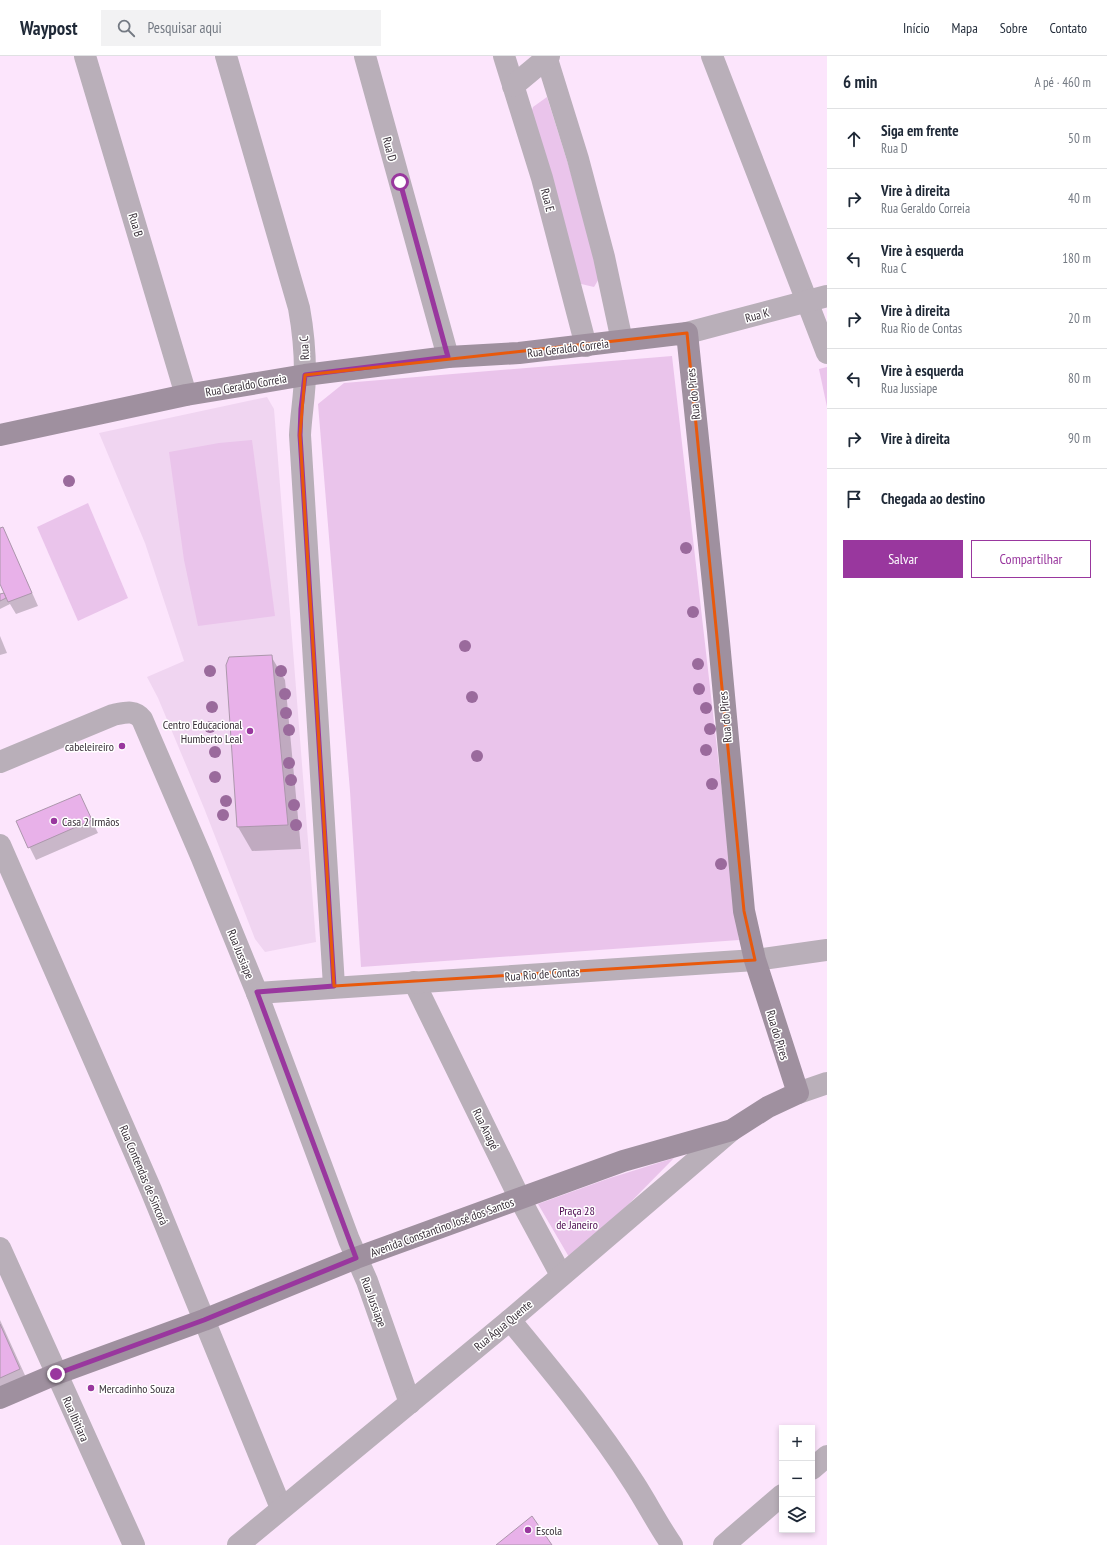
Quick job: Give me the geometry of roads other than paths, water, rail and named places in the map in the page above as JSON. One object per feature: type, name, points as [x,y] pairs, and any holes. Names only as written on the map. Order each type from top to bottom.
[{"type":"street","name":"Rua B","points":[[85,56],[186,395]]},
{"type":"street","name":"Rua C","points":[[226,56],[299,308],[303,327],[305,375],[300,435],[334,986]]},
{"type":"street","name":"Rua D","points":[[365,56],[448,357]]},
{"type":"street","name":"Rua E","points":[[504,56],[542,178],[586,346]]},
{"type":"street","points":[[712,56],[817,299],[827,353]]},
{"type":"street","points":[[513,86],[547,57],[582,174],[604,257],[622,341]]},
{"type":"street","name":"Rua K","points":[[687,333],[817,299]]},
{"type":"street","name":"Rua Geraldo Correia","points":[[0,435],[186,395],[305,375],[448,357],[518,353],[687,333]]},
{"type":"street","name":"Rua do Pires","points":[[687,333],[718,631],[744,911],[755,960],[798,1094]]},
{"type":"street","name":"Rua Jussiape","points":[[0,762],[113,715],[133,712],[138,714],[142,719],[198,848],[257,992],[410,1403]]},
{"type":"street","name":"Rua Contendas de Sincorá","points":[[0,845],[151,1190],[281,1508]]},
{"type":"street","name":"Rua Rio de Contas","points":[[257,992],[755,960],[827,950]]},
{"type":"street","name":"Rua Anagé","points":[[414,982],[520,1199],[561,1275]]},
{"type":"street","points":[[798,1094],[827,1083]]},
{"type":"street","name":"Rua Água Quente","points":[[238,1545],[510,1320],[732,1130],[768,1107],[798,1094]]},
{"type":"street","name":"Avenida Constantino José dos Santos","points":[[0,1398],[56,1374],[204,1320],[356,1258],[623,1161],[732,1130]]},
{"type":"street","name":"Rua Ibitiara","points":[[0,1248],[134,1545]]},
{"type":"street","points":[[510,1320],[565,1386],[591,1422],[634,1482],[672,1545]]},
{"type":"street","points":[[815,1466],[827,1456]]},
{"type":"street","points":[[724,1545],[780,1497]]},
{"type":"place","name":"Centro Educacional Humberto Leal","points":[[250,731]]},
{"type":"place","name":"cabeleireiro","points":[[122,746]]},
{"type":"place","name":"Casa 2 Irmãos","points":[[54,821]]},
{"type":"place","name":"Mercadinho Souza","points":[[91,1388]]},
{"type":"place","name":"Escola","points":[[528,1530]]},
{"type":"park label","name":"Praça 28 de Janeiro","points":[[577,1217]]}]
